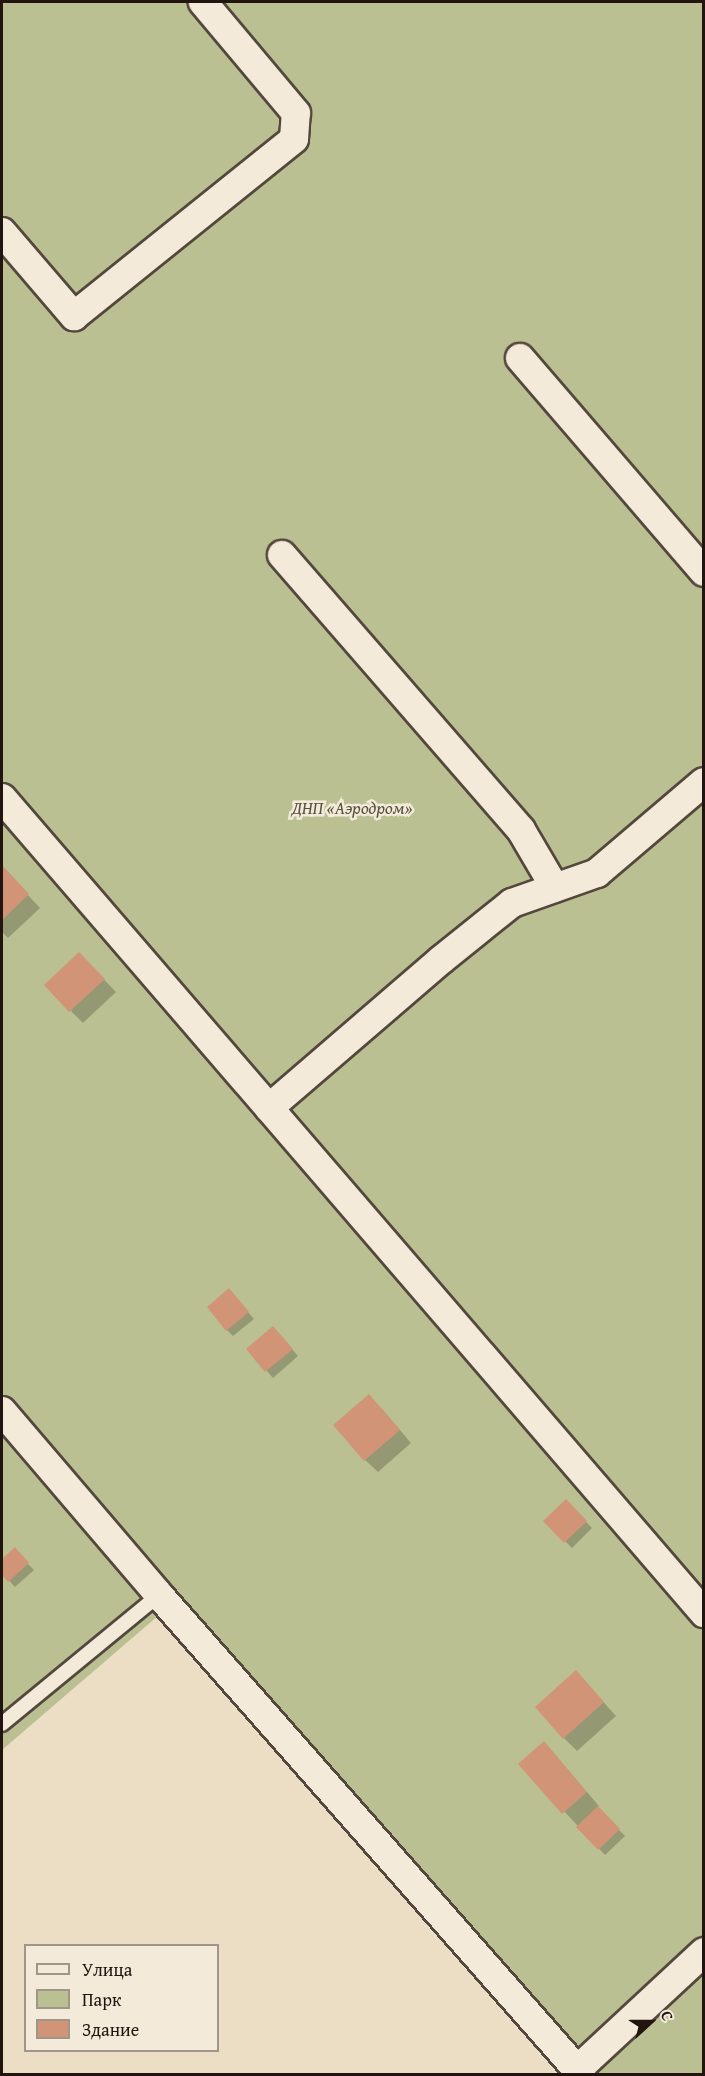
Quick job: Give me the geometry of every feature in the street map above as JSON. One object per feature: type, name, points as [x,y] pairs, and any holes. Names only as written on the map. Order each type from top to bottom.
[{"type":"street","points":[[2,232],[75,316],[294,139],[296,113],[203,2]]},
{"type":"street","points":[[520,358],[704,572]]},
{"type":"street","points":[[282,555],[521,830],[555,888]]},
{"type":"street","points":[[270,1108],[441,960],[512,903],[597,873],[704,782]]},
{"type":"street","points":[[2,798],[704,1613]]},
{"type":"street","points":[[2,1411],[159,1595],[579,2072],[704,1952]]},
{"type":"lane","points":[[2,1724],[159,1595]]},
{"type":"green space","name":"ДНП «Аэродром»","points":[[2,2],[703,2],[703,2074],[563,2074],[159,1615],[2,1750]]},
{"type":"building","points":[[2,865],[29,894],[2,920]]},
{"type":"building","points":[[79,952],[105,979],[69,1012],[44,985]]},
{"type":"building","points":[[229,1288],[249,1312],[226,1331],[207,1307]]},
{"type":"building","points":[[273,1326],[293,1349],[265,1372],[246,1349]]},
{"type":"building","points":[[369,1394],[400,1430],[364,1461],[333,1425]]},
{"type":"building","points":[[566,1499],[587,1521],[564,1543],[543,1521]]},
{"type":"building","points":[[15,1547],[29,1563],[8,1582],[2,1575],[2,1559]]},
{"type":"building","points":[[576,1670],[604,1702],[563,1739],[535,1707]]},
{"type":"building","points":[[544,1741],[587,1792],[562,1814],[518,1764]]},
{"type":"building","points":[[598,1806],[620,1829],[598,1850],[576,1827]]}]
